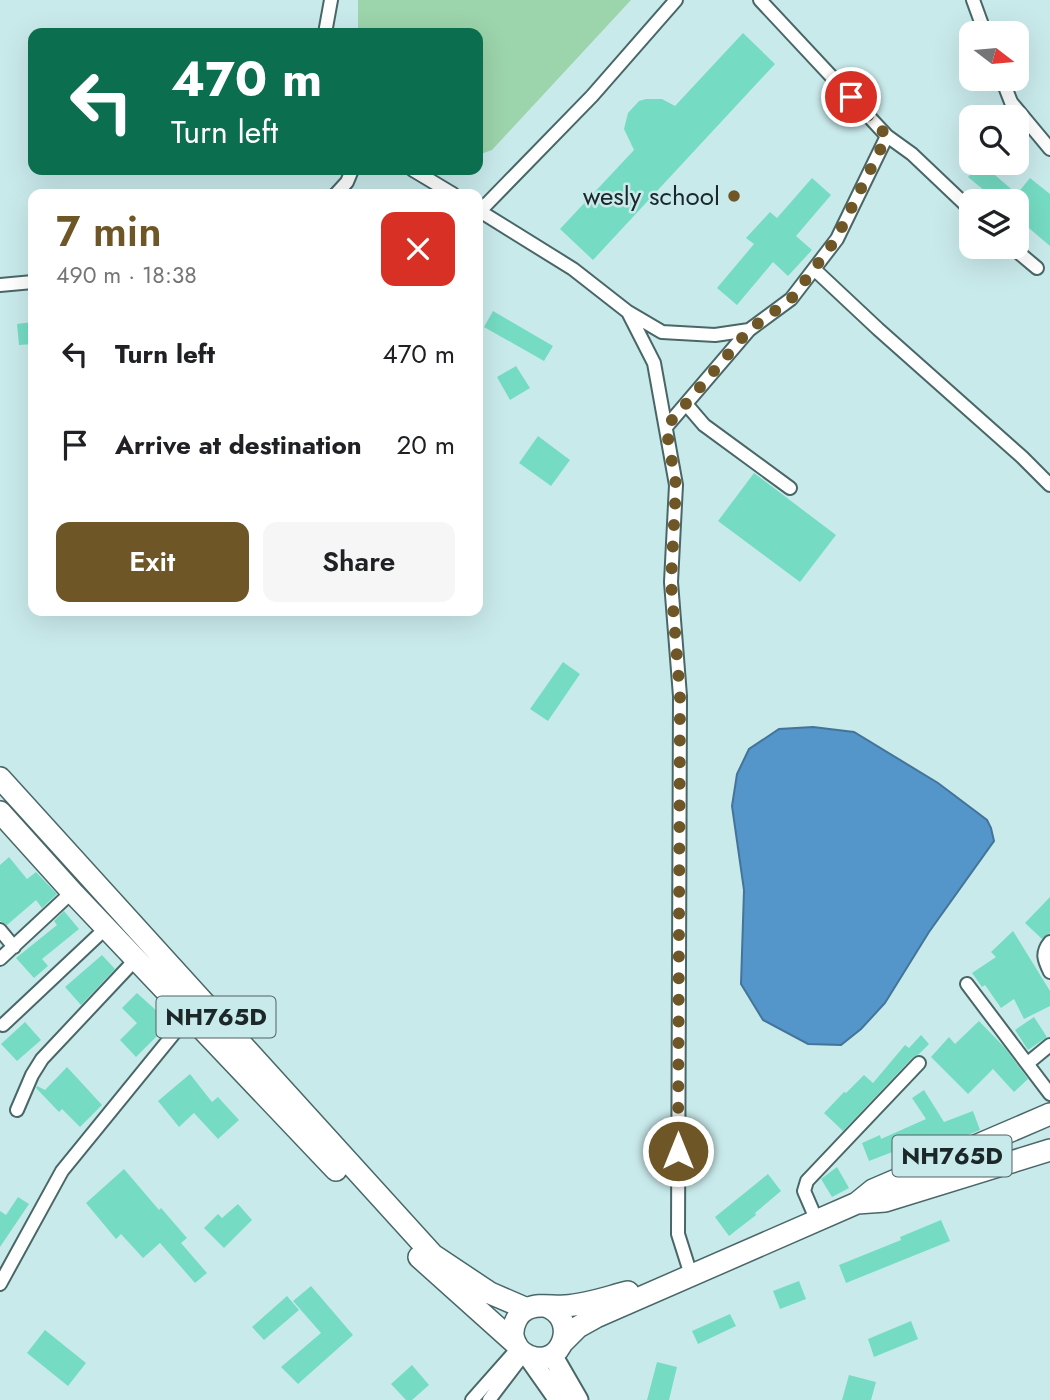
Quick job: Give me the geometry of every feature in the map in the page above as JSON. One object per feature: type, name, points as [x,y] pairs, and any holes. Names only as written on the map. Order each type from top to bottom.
[{"type":"highway","name":"NH765D","points":[[0,778],[433,1255],[490,1293],[536,1308],[554,1310],[565,1326],[558,1348]]},
{"type":"highway","name":"NH765D","points":[[0,811],[72,892],[427,1266],[521,1350]]},
{"type":"highway","name":"NH765D","points":[[558,1348],[578,1327],[596,1317],[857,1203],[873,1190],[1050,1114]]},
{"type":"highway","name":"NH765D","points":[[857,1203],[885,1201],[1050,1150]]},
{"type":"highway","name":"NH765D","points":[[536,1308],[567,1306],[684,1278]]},
{"type":"highway","points":[[536,1308],[520,1314],[513,1328],[521,1350],[544,1358],[558,1348]]},
{"type":"main road","points":[[558,1348],[579,1400]]},
{"type":"main road","points":[[521,1350],[559,1400]]},
{"type":"street","points":[[326,28],[331,0]]},
{"type":"street","points":[[483,206],[592,96],[676,0]]},
{"type":"street","points":[[760,0],[887,136],[912,154],[959,199]]},
{"type":"street","points":[[973,0],[981,21]]},
{"type":"street","points":[[1007,91],[1011,102],[1050,149]]},
{"type":"street","points":[[666,427],[749,330],[791,299],[814,269],[836,239],[887,136]]},
{"type":"street","points":[[421,175],[445,189]]},
{"type":"street","points":[[483,213],[573,270],[628,312],[662,332],[715,335],[749,330]]},
{"type":"street","points":[[1026,259],[1037,268]]},
{"type":"street","points":[[814,269],[1050,485]]},
{"type":"street","points":[[0,285],[28,282]]},
{"type":"street","points":[[628,312],[654,363],[676,485],[671,582],[680,695],[678,1234],[684,1278]]},
{"type":"street","points":[[686,404],[704,425],[790,488]]},
{"type":"street","points":[[0,959],[72,892]]},
{"type":"street","points":[[3,1025],[106,928]]},
{"type":"street","points":[[0,930],[13,947]]},
{"type":"street","points":[[1050,942],[1046,947],[1044,959],[1050,972]]},
{"type":"street","points":[[18,1110],[32,1075],[43,1059],[136,959]]},
{"type":"street","points":[[967,984],[1050,1094]]},
{"type":"street","points":[[0,1284],[62,1171],[189,1015]]},
{"type":"street","points":[[1028,1063],[1050,1045]]},
{"type":"street","points":[[817,1221],[804,1191],[807,1181],[919,1063]]},
{"type":"street","points":[[472,1400],[521,1350]]},
{"type":"street","points":[[489,1400],[521,1350]]},
{"type":"green space","points":[[358,0],[631,0],[492,150],[483,153],[483,28],[358,28]]},
{"type":"water","points":[[813,727],[854,732],[938,783],[987,820],[994,841],[929,932],[885,1003],[861,1029],[841,1045],[808,1044],[763,1020],[741,984],[744,890],[732,806],[737,774],[749,749],[779,729]]},
{"type":"building","points":[[743,33],[775,64],[593,260],[560,229],[634,150],[624,129],[628,113],[639,101],[646,99],[662,99],[675,106]]},
{"type":"building","points":[[995,175],[1011,189],[982,189],[968,177]]},
{"type":"building","points":[[812,178],[831,195],[796,236],[812,250],[788,276],[773,262],[737,305],[717,288],[754,244],[746,238],[770,212],[777,218]]},
{"type":"building","points":[[1030,178],[1050,194],[1050,246],[1029,228],[1029,189],[1021,189]]},
{"type":"building","points":[[493,311],[553,346],[544,361],[484,327]]},
{"type":"building","points":[[28,323],[28,344],[19,345],[17,324]]},
{"type":"building","points":[[516,366],[530,388],[510,400],[497,377]]},
{"type":"building","points":[[538,436],[570,460],[551,486],[519,463]]},
{"type":"building","points":[[754,473],[836,535],[800,582],[718,521]]},
{"type":"building","points":[[563,662],[580,674],[548,721],[530,709]]},
{"type":"building","points":[[9,857],[27,879],[36,872],[57,894],[42,908],[36,900],[7,925],[0,921],[0,865]]},
{"type":"building","points":[[1050,897],[1050,933],[1042,939],[1025,923]]},
{"type":"building","points":[[64,911],[79,929],[42,959],[48,966],[34,978],[16,958],[57,925],[54,921]]},
{"type":"building","points":[[1013,931],[1050,991],[1050,1006],[1024,1019],[1014,999],[1001,1008],[985,985],[982,987],[972,973],[996,957],[991,952]]},
{"type":"building","points":[[102,955],[115,969],[81,1005],[65,987]]},
{"type":"building","points":[[137,993],[170,1023],[136,1057],[120,1040],[137,1023],[122,1008]]},
{"type":"building","points":[[1034,1017],[1047,1037],[1028,1050],[1015,1030]]},
{"type":"building","points":[[979,1021],[1005,1048],[1028,1079],[1014,1092],[993,1069],[968,1094],[931,1057],[949,1037],[955,1044]]},
{"type":"building","points":[[25,1022],[41,1040],[17,1061],[1,1044]]},
{"type":"building","points":[[921,1035],[929,1044],[913,1057],[843,1131],[824,1113],[864,1075],[873,1083],[905,1045],[909,1048]]},
{"type":"building","points":[[67,1067],[102,1105],[80,1127],[62,1109],[59,1112],[36,1088],[37,1086],[45,1090]]},
{"type":"building","points":[[190,1074],[212,1102],[218,1097],[239,1120],[218,1139],[194,1113],[179,1127],[158,1101]]},
{"type":"building","points":[[924,1090],[944,1122],[973,1111],[980,1130],[939,1147],[937,1141],[911,1153],[908,1146],[869,1161],[862,1143],[880,1135],[881,1139],[926,1119],[912,1098]]},
{"type":"building","points":[[837,1167],[849,1188],[832,1197],[821,1179]]},
{"type":"building","points":[[124,1169],[187,1238],[181,1243],[207,1273],[195,1283],[160,1243],[143,1258],[121,1234],[116,1239],[86,1203]]},
{"type":"building","points":[[768,1174],[781,1191],[729,1236],[715,1217]]},
{"type":"building","points":[[18,1197],[29,1204],[0,1247],[0,1211],[6,1215]]},
{"type":"building","points":[[238,1204],[252,1220],[224,1248],[204,1228],[218,1214],[222,1218]]},
{"type":"building","points":[[941,1220],[950,1241],[846,1283],[839,1265],[901,1240],[900,1237]]},
{"type":"building","points":[[799,1281],[806,1299],[780,1309],[773,1291]]},
{"type":"building","points":[[311,1286],[353,1335],[298,1384],[281,1367],[321,1333],[293,1301]]},
{"type":"building","points":[[287,1296],[299,1310],[264,1340],[252,1327]]},
{"type":"building","points":[[730,1314],[736,1326],[698,1344],[692,1331]]},
{"type":"building","points":[[911,1321],[918,1339],[874,1357],[868,1339]]},
{"type":"building","points":[[45,1330],[86,1363],[68,1386],[27,1353]]},
{"type":"building","points":[[657,1362],[677,1367],[669,1400],[647,1400]]},
{"type":"building","points":[[412,1365],[429,1385],[412,1400],[406,1400],[391,1384]]},
{"type":"building","points":[[849,1375],[876,1382],[871,1400],[842,1400]]},
{"type":"place","name":"wesly school","points":[[734,196]]},
{"type":"route","points":[[678,1151],[680,695],[671,582],[676,485],[666,427],[749,330],[791,299],[836,239],[887,136],[851,97]]}]
